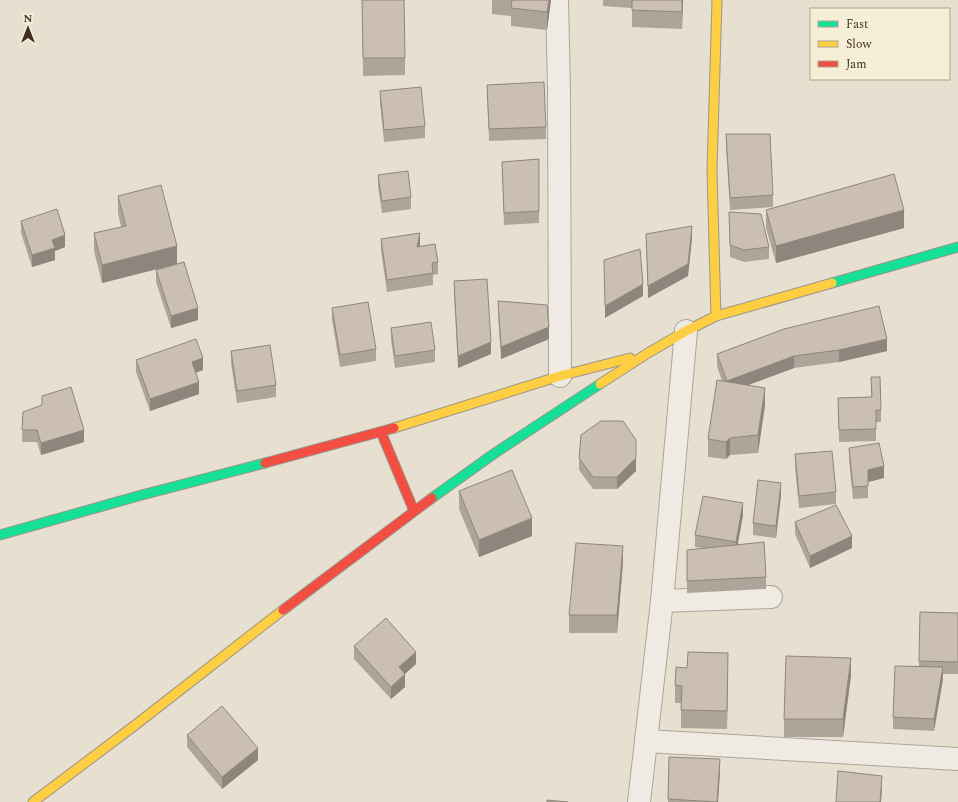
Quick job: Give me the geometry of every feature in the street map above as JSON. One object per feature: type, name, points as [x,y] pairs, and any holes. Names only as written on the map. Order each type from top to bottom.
[{"type":"main road","points":[[716,316],[712,170],[717,0]]},
{"type":"main road","points":[[33,802],[414,511],[496,453],[648,353],[716,316],[958,248]]},
{"type":"main road","points":[[0,535],[138,496],[381,432],[560,376],[648,353]]},
{"type":"main road","points":[[381,432],[414,511]]},
{"type":"street","points":[[557,0],[559,89],[560,376]]},
{"type":"street","points":[[639,802],[662,601],[686,331]]},
{"type":"street","points":[[662,601],[770,597]]},
{"type":"street","points":[[646,741],[958,759]]},
{"type":"building","points":[[362,0],[404,0],[405,58],[363,58]]},
{"type":"building","points":[[512,0],[549,0],[547,12],[511,8]]},
{"type":"building","points":[[632,0],[682,0],[682,12],[632,10]]},
{"type":"building","points":[[544,82],[546,127],[489,129],[487,85]]},
{"type":"building","points":[[421,87],[425,126],[384,130],[380,91]]},
{"type":"building","points":[[726,134],[770,134],[773,195],[730,198]]},
{"type":"building","points":[[539,159],[539,211],[504,213],[502,162]]},
{"type":"building","points":[[408,171],[411,197],[382,201],[378,175]]},
{"type":"building","points":[[894,174],[904,210],[776,246],[766,210]]},
{"type":"building","points":[[161,185],[177,246],[102,265],[94,233],[126,226],[118,196]]},
{"type":"building","points":[[57,209],[65,235],[52,240],[55,248],[32,255],[21,221]]},
{"type":"building","points":[[729,212],[761,214],[769,247],[744,250],[730,245]]},
{"type":"building","points":[[692,226],[688,264],[648,286],[646,234]]},
{"type":"building","points":[[420,233],[417,247],[435,244],[438,262],[432,263],[433,273],[387,280],[381,239]]},
{"type":"building","points":[[640,249],[643,284],[605,306],[604,260]]},
{"type":"building","points":[[184,262],[198,308],[171,316],[156,270]]},
{"type":"building","points":[[487,279],[491,342],[458,356],[454,281]]},
{"type":"building","points":[[498,301],[547,305],[549,327],[501,347]]},
{"type":"building","points":[[368,302],[376,349],[340,355],[332,308]]},
{"type":"building","points":[[879,306],[887,339],[839,350],[794,356],[727,381],[717,354],[784,329]]},
{"type":"building","points":[[431,322],[435,350],[395,356],[391,328]]},
{"type":"building","points":[[196,339],[203,358],[192,362],[199,382],[150,399],[136,360]]},
{"type":"building","points":[[270,345],[276,385],[237,391],[231,351]]},
{"type":"building","points":[[871,377],[880,377],[881,410],[876,410],[876,429],[839,430],[838,398],[872,397]]},
{"type":"building","points":[[717,380],[765,388],[758,435],[730,438],[726,442],[708,439]]},
{"type":"building","points":[[71,387],[84,430],[41,443],[37,430],[22,430],[23,412],[42,405],[42,396]]},
{"type":"building","points":[[601,421],[623,421],[636,440],[636,458],[617,477],[593,477],[579,458],[581,435]]},
{"type":"building","points":[[879,443],[884,466],[868,470],[868,486],[853,487],[849,448]]},
{"type":"building","points":[[832,451],[836,492],[799,496],[795,454]]},
{"type":"building","points":[[512,470],[532,518],[479,540],[459,491]]},
{"type":"building","points":[[758,480],[781,483],[776,526],[753,523]]},
{"type":"building","points":[[703,496],[743,503],[736,542],[695,535]]},
{"type":"building","points":[[836,505],[852,536],[810,556],[795,522]]},
{"type":"building","points":[[764,542],[766,577],[687,581],[687,550]]},
{"type":"building","points":[[576,543],[623,546],[617,615],[569,615]]},
{"type":"building","points":[[920,612],[958,613],[958,662],[919,661]]},
{"type":"building","points":[[386,618],[416,652],[399,667],[405,674],[391,687],[354,646]]},
{"type":"building","points":[[688,652],[728,653],[727,711],[681,710],[682,686],[675,685],[676,667],[687,668]]},
{"type":"building","points":[[786,656],[851,658],[843,719],[784,719]]},
{"type":"building","points":[[895,666],[943,667],[934,719],[893,717]]},
{"type":"building","points":[[222,706],[258,748],[222,777],[187,735]]},
{"type":"building","points":[[669,757],[720,759],[717,802],[668,799]]},
{"type":"building","points":[[838,771],[882,776],[880,802],[836,802]]},
{"type":"building","points":[[547,800],[568,802],[547,802]]},
{"type":"traffic: fast","points":[[832,283],[958,247]]},
{"type":"traffic: fast","points":[[432,498],[495,453],[600,384]]},
{"type":"traffic: fast","points":[[0,535],[138,496],[265,463]]},
{"type":"traffic: slow","points":[[716,316],[712,170],[717,0]]},
{"type":"traffic: slow","points":[[600,384],[648,353],[716,316],[832,283]]},
{"type":"traffic: slow","points":[[394,428],[560,376],[630,358]]},
{"type":"traffic: slow","points":[[33,802],[134,726],[283,610]]},
{"type":"traffic: jam","points":[[265,463],[394,428]]},
{"type":"traffic: jam","points":[[381,432],[414,511]]},
{"type":"traffic: jam","points":[[283,610],[432,498]]}]
